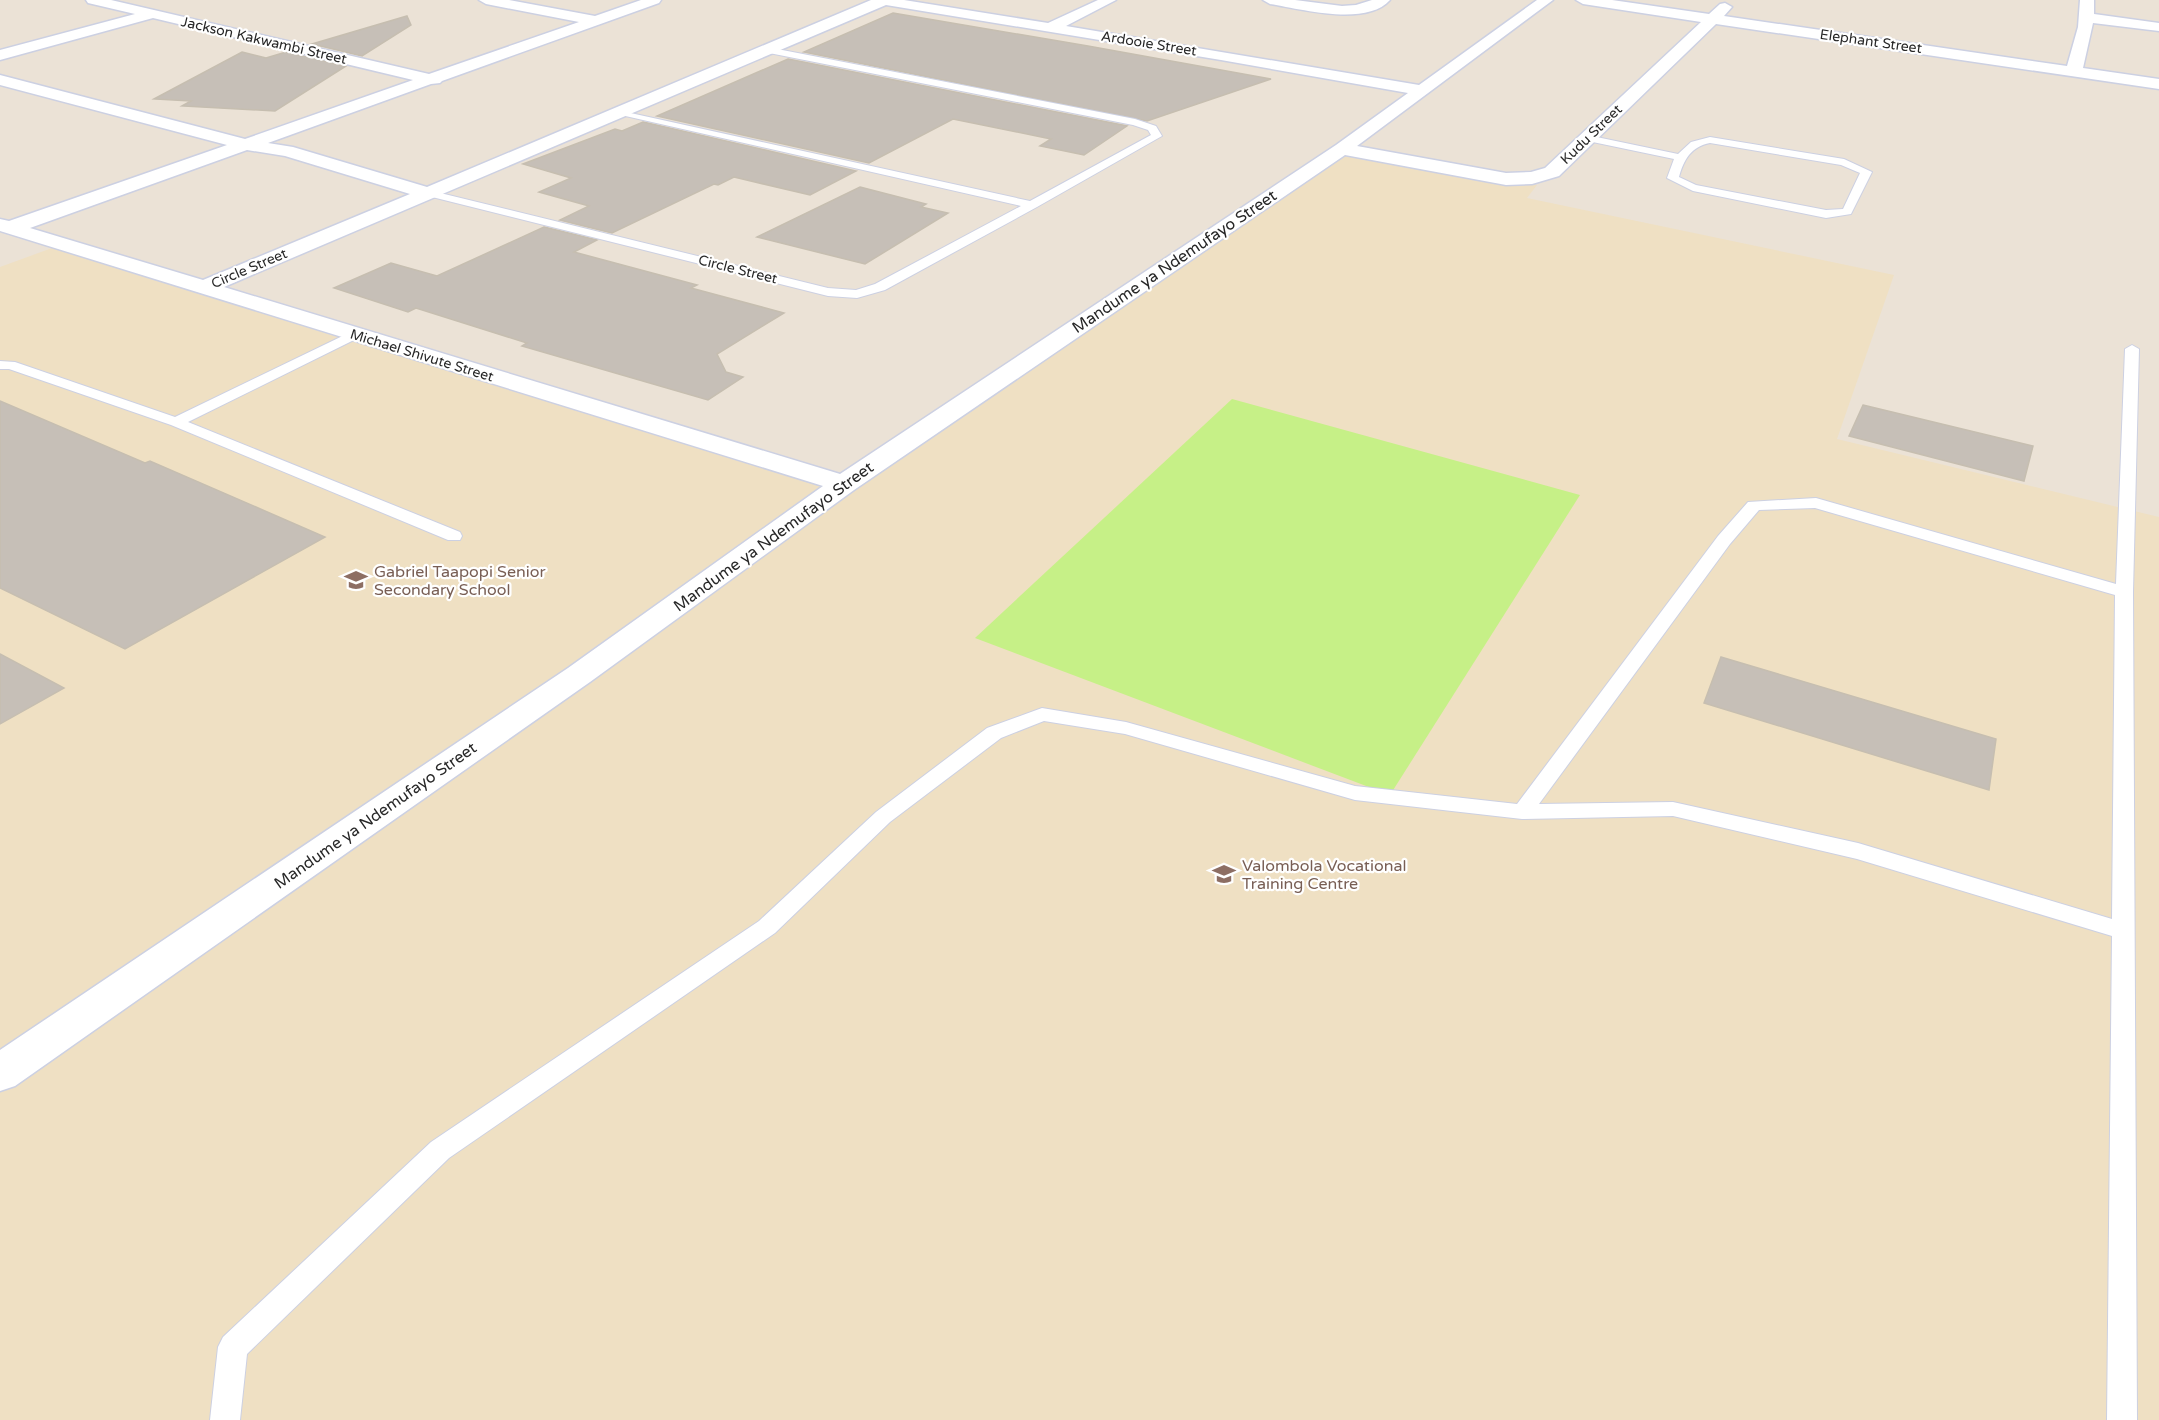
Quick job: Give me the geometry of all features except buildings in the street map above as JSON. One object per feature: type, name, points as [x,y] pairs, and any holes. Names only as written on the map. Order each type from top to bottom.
[{"type":"street","name":"Jackson Kakwambi Street","points":[[93,0],[434,80]]},
{"type":"street","points":[[486,0],[596,20]]},
{"type":"street","points":[[5,226],[434,80],[654,0]]},
{"type":"street","name":"Ardooie Street","points":[[878,0],[1221,55],[1420,90]]},
{"type":"street","points":[[1049,28],[1109,0]]},
{"type":"street","points":[[1270,0],[1341,10],[1372,7],[1383,0]]},
{"type":"street","name":"Elephant Street","points":[[1583,0],[2159,84]]},
{"type":"street","name":"Kudu Street","points":[[1342,149],[1506,179],[1532,178],[1552,172],[1733,0]]},
{"type":"street","points":[[2074,72],[2079,44],[2089,18],[2086,0]]},
{"type":"street","name":"Circle Street","points":[[203,288],[884,1]]},
{"type":"street","name":"Mandume ya Ndemufayo Street","points":[[0,1073],[579,675],[844,484],[1342,149],[1537,2]]},
{"type":"street","points":[[0,55],[152,14]]},
{"type":"street","points":[[2089,18],[2159,27]]},
{"type":"street","points":[[0,80],[247,145],[287,151],[428,193]]},
{"type":"street","name":"Michael Shivute Street","points":[[5,226],[844,484]]},
{"type":"lane","name":"Circle Street","points":[[428,193],[828,292],[857,294],[880,287],[1157,136],[1152,128],[1135,122],[767,50]]},
{"type":"lane","points":[[621,111],[1033,205]]},
{"type":"lane","points":[[1587,138],[1679,157]]},
{"type":"lane","points":[[1722,141],[1844,162],[1866,172],[1847,212],[1826,214],[1682,184],[1672,178],[1679,157],[1697,142],[1722,141]]},
{"type":"lane","points":[[176,422],[355,334]]},
{"type":"lane","points":[[2122,1420],[2124,592],[2132,349]]},
{"type":"lane","points":[[0,364],[10,365],[176,422],[454,536]]},
{"type":"lane","points":[[1522,812],[1717,549],[1754,505],[1816,503],[2124,592]]},
{"type":"lane","points":[[225,1420],[233,1347],[440,1150],[767,927],[883,817],[994,733],[1042,714],[1126,728],[1354,793],[1522,812],[1673,809],[1858,851],[2123,931]]},
{"type":"shaded area","name":"Valombola Vocational Training Centre","points":[[1342,149],[1537,185],[1527,198],[1894,275],[1837,439],[2159,517],[2159,1420],[0,1420],[0,267],[63,244],[844,484]]},
{"type":"green space","points":[[1232,399],[1580,495],[1390,795],[975,638]]},
{"type":"place","name":"Gabriel Taapopi Senior Secondary School","points":[[356,580]]},
{"type":"place","name":"Valombola Vocational Training Centre","points":[[1224,874]]}]
